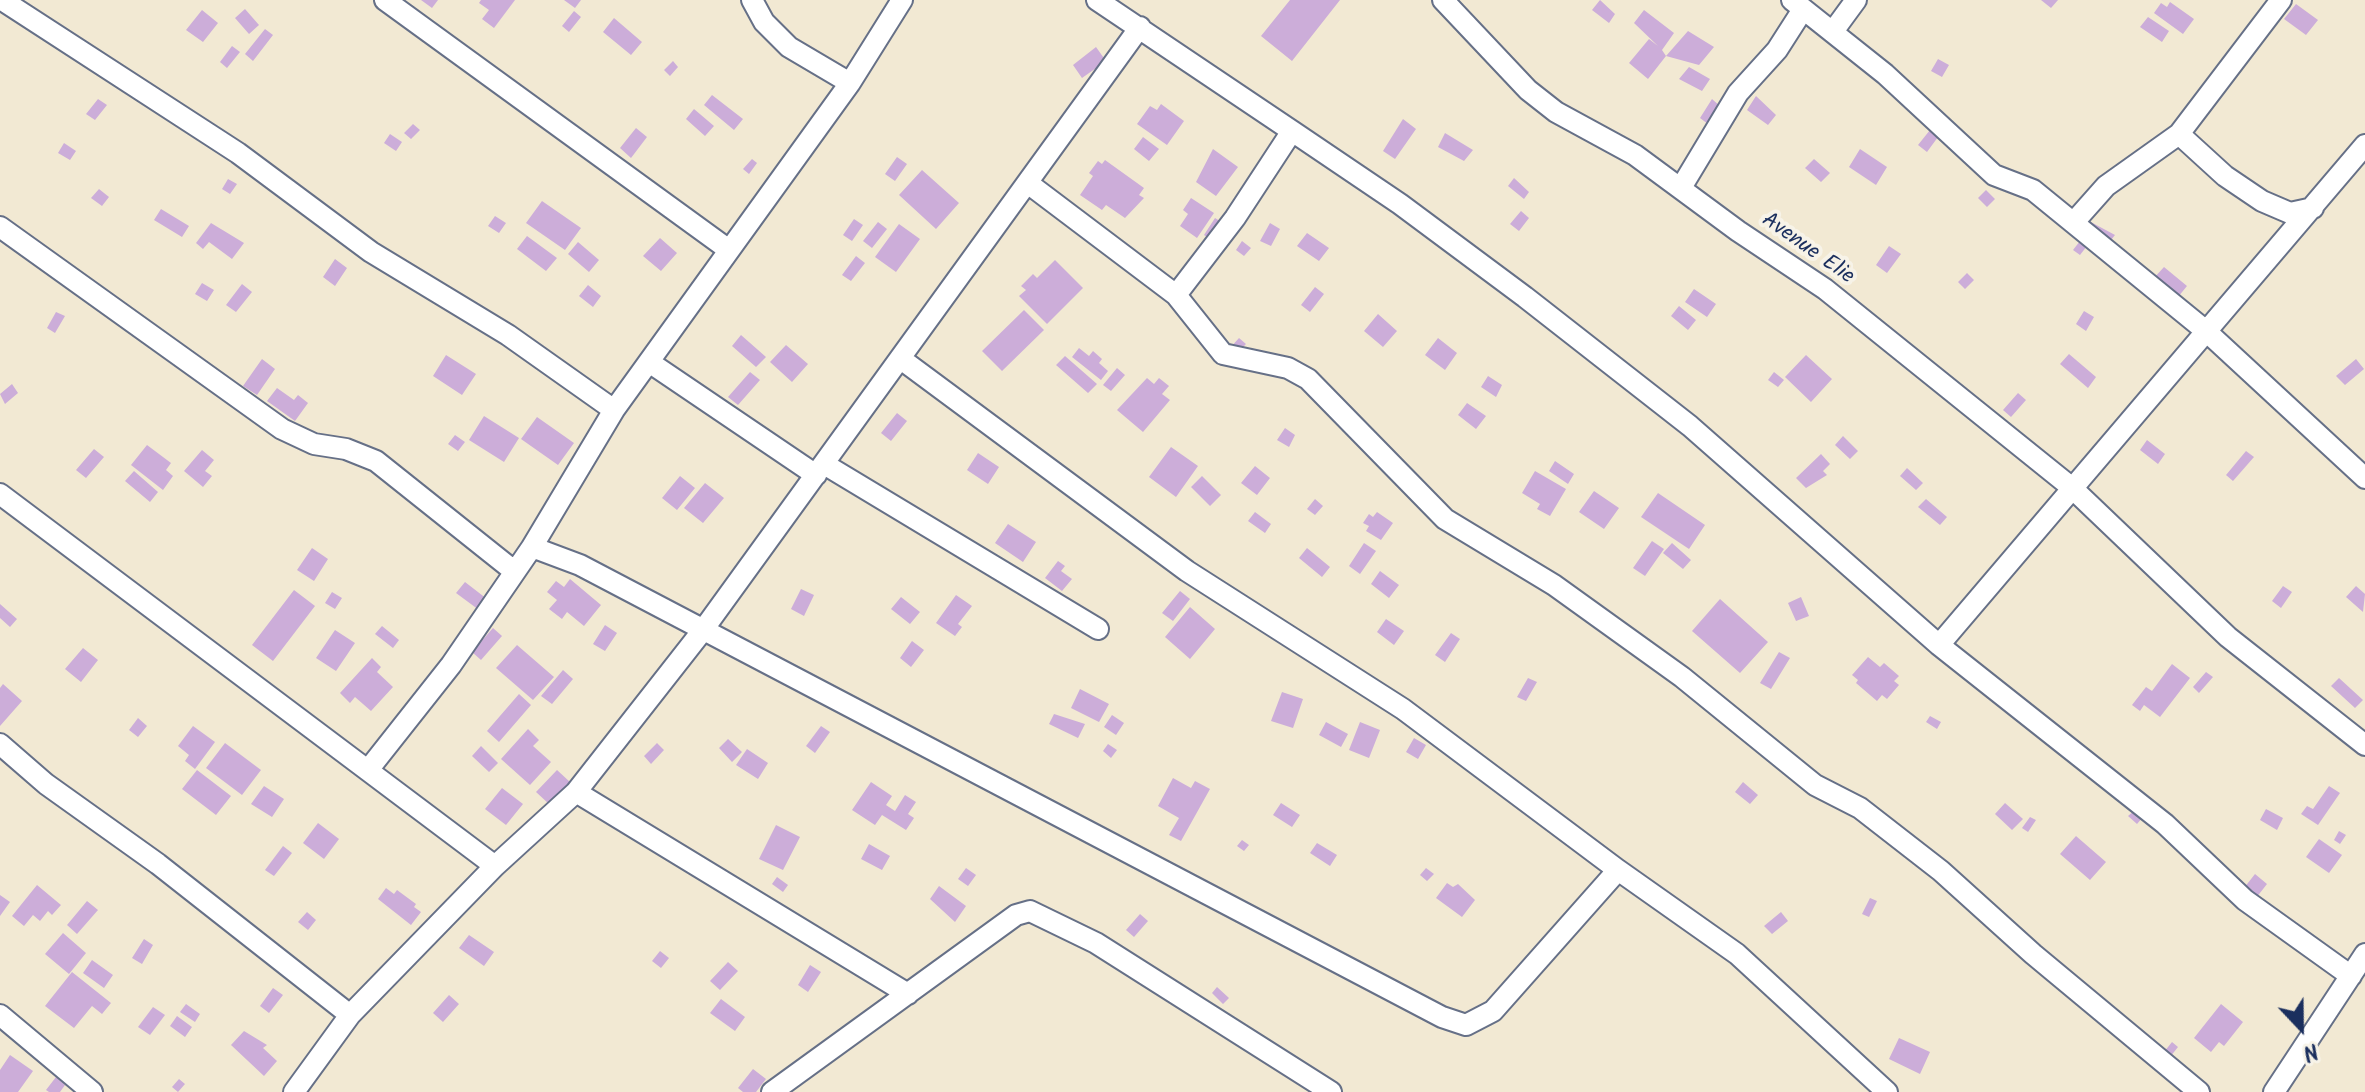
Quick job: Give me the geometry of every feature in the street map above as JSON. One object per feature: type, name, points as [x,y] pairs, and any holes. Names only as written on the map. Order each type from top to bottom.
[{"type":"street","points":[[2,0],[238,153],[371,252],[508,335],[614,410]]},
{"type":"street","points":[[385,0],[729,250]]},
{"type":"street","points":[[752,0],[776,36],[850,83]]},
{"type":"street","points":[[368,770],[451,665],[532,547],[614,410],[850,83],[902,0]]},
{"type":"street","points":[[1097,0],[1292,131],[1475,260],[1690,426],[1939,645],[2165,824],[2245,900],[2351,976]]},
{"type":"street","name":"Avenue Elie","points":[[1443,0],[1528,90],[1556,112],[1623,148],[1682,186],[1738,231],[1825,289],[2071,487],[2228,637],[2365,745]]},
{"type":"street","points":[[1834,30],[1856,0]]},
{"type":"street","points":[[2074,222],[2106,186],[2179,134],[2281,0]]},
{"type":"street","points":[[1682,186],[1738,93],[1777,50],[1797,6],[1834,30],[1994,175],[2033,190],[2206,331],[2365,478]]},
{"type":"street","points":[[294,1092],[350,1015],[495,866],[576,792],[703,630],[1140,27]]},
{"type":"street","points":[[1176,295],[1235,218],[1292,131]]},
{"type":"street","points":[[2179,134],[2225,176],[2262,201],[2290,213],[2313,208]]},
{"type":"street","points":[[1939,645],[2365,145]]},
{"type":"street","points":[[1029,184],[1176,295],[1223,354],[1288,368],[1308,379],[1445,519],[1554,585],[1682,677],[1815,785],[1860,808],[1941,871],[2068,984],[2199,1092]]},
{"type":"street","points":[[0,227],[282,429],[314,444],[346,449],[376,461],[514,571]]},
{"type":"street","points":[[901,359],[1187,571],[1403,709],[1618,870],[1737,954],[1887,1092]]},
{"type":"street","points":[[649,362],[820,470],[1098,629]]},
{"type":"street","points":[[0,494],[495,866]]},
{"type":"street","points":[[532,547],[580,565],[1428,1010],[1466,1025],[1493,1011],[1618,870]]},
{"type":"street","points":[[0,744],[46,784],[158,864],[350,1015]]},
{"type":"street","points":[[576,792],[908,994]]},
{"type":"street","points":[[772,1092],[1016,915],[1030,911],[1096,943],[1331,1092]]},
{"type":"street","points":[[2274,1092],[2365,954]]},
{"type":"street","points":[[0,1015],[92,1092]]},
{"type":"building","points":[[421,0],[438,0],[432,8]]},
{"type":"building","points":[[481,0],[515,0],[494,28],[482,19],[489,10],[479,3]]},
{"type":"building","points":[[564,0],[581,0],[575,8]]},
{"type":"building","points":[[1290,0],[1340,0],[1292,61],[1261,36]]},
{"type":"building","points":[[1600,0],[1615,14],[1609,23],[1592,10]]},
{"type":"building","points":[[2041,0],[2058,0],[2051,8]]},
{"type":"building","points":[[2170,2],[2194,19],[2183,34],[2154,13],[2161,3],[2167,7]]},
{"type":"building","points":[[2296,4],[2318,20],[2306,35],[2284,19]]},
{"type":"building","points":[[245,9],[259,25],[249,34],[235,18]]},
{"type":"building","points":[[202,10],[218,23],[203,42],[186,30]]},
{"type":"building","points":[[1644,10],[1674,33],[1662,50],[1666,56],[1648,79],[1629,63],[1649,39],[1658,46],[1634,23]]},
{"type":"building","points":[[574,11],[581,17],[569,32],[562,26]]},
{"type":"building","points":[[2148,17],[2169,31],[2162,42],[2140,27]]},
{"type":"building","points":[[614,18],[642,42],[631,55],[603,32]]},
{"type":"building","points":[[265,29],[273,35],[253,61],[245,54]]},
{"type":"building","points":[[1688,31],[1714,47],[1699,65],[1666,56]]},
{"type":"building","points":[[232,46],[240,52],[227,68],[220,62]]},
{"type":"building","points":[[1096,47],[1106,61],[1082,78],[1073,65]]},
{"type":"building","points":[[1938,59],[1949,65],[1942,77],[1931,71]]},
{"type":"building","points":[[673,61],[678,67],[670,76],[664,70]]},
{"type":"building","points":[[1689,67],[1710,79],[1702,91],[1679,79]]},
{"type":"building","points":[[712,95],[743,119],[734,130],[704,105]]},
{"type":"building","points":[[1756,96],[1776,115],[1768,125],[1747,110]]},
{"type":"building","points":[[98,99],[107,105],[95,120],[86,114]]},
{"type":"building","points":[[1712,99],[1721,107],[1708,124],[1700,118]]},
{"type":"building","points":[[1161,104],[1184,121],[1167,145],[1137,124],[1150,106],[1157,110]]},
{"type":"building","points":[[694,109],[714,126],[705,136],[686,119]]},
{"type":"building","points":[[1403,119],[1416,129],[1395,159],[1383,151]]},
{"type":"building","points":[[413,124],[420,130],[411,139],[404,133]]},
{"type":"building","points":[[636,128],[647,137],[631,158],[620,148]]},
{"type":"building","points":[[1930,130],[1938,137],[1927,152],[1918,145]]},
{"type":"building","points":[[1445,133],[1473,150],[1464,161],[1438,147]]},
{"type":"building","points":[[390,134],[402,142],[396,151],[384,143]]},
{"type":"building","points":[[1143,137],[1159,149],[1149,161],[1134,149]]},
{"type":"building","points":[[64,143],[76,151],[70,160],[58,153]]},
{"type":"building","points":[[1213,149],[1238,167],[1216,196],[1196,182]]},
{"type":"building","points":[[1860,149],[1887,167],[1876,185],[1849,167]]},
{"type":"building","points":[[897,157],[907,164],[895,181],[885,174]]},
{"type":"building","points":[[752,159],[757,163],[749,174],[743,169]]},
{"type":"building","points":[[1814,159],[1830,173],[1821,182],[1805,168]]},
{"type":"building","points":[[1105,160],[1144,188],[1139,195],[1144,198],[1125,218],[1106,205],[1102,210],[1080,195],[1093,176],[1089,173],[1098,161],[1102,164]]},
{"type":"building","points":[[922,170],[959,203],[936,229],[899,195]]},
{"type":"building","points":[[1514,178],[1529,192],[1524,199],[1508,186]]},
{"type":"building","points":[[228,179],[237,184],[230,194],[222,189]]},
{"type":"building","points":[[99,189],[109,197],[102,206],[91,198]]},
{"type":"building","points":[[1986,190],[1995,199],[1987,207],[1978,198]]},
{"type":"building","points":[[1191,198],[1214,213],[1197,238],[1180,226],[1188,214],[1183,210]]},
{"type":"building","points":[[542,201],[581,228],[565,250],[526,223]]},
{"type":"building","points":[[161,209],[189,226],[182,237],[154,220]]},
{"type":"building","points":[[1521,211],[1529,218],[1519,231],[1510,224]]},
{"type":"building","points":[[495,216],[506,223],[499,233],[488,226]]},
{"type":"building","points":[[1215,218],[1226,225],[1214,242],[1204,235]]},
{"type":"building","points":[[854,219],[863,225],[852,241],[843,235]]},
{"type":"building","points":[[2087,220],[2115,235],[2107,245],[2084,225]]},
{"type":"building","points":[[878,222],[887,229],[872,248],[863,241]]},
{"type":"building","points":[[211,223],[244,243],[232,259],[209,242],[203,249],[196,243]]},
{"type":"building","points":[[1270,223],[1280,229],[1271,246],[1260,241]]},
{"type":"building","points":[[899,224],[920,239],[896,272],[875,257]]},
{"type":"building","points":[[1307,233],[1329,248],[1319,261],[1297,246]]},
{"type":"building","points":[[527,236],[557,258],[546,271],[517,249]]},
{"type":"building","points":[[660,238],[677,253],[661,271],[643,256]]},
{"type":"building","points":[[1242,241],[1251,248],[1244,256],[1236,250]]},
{"type":"building","points":[[2080,241],[2087,246],[2080,255],[2073,250]]},
{"type":"building","points":[[578,242],[599,260],[589,272],[568,254]]},
{"type":"building","points":[[1889,246],[1901,254],[1887,273],[1876,265]]},
{"type":"building","points":[[856,256],[865,263],[851,281],[842,275]]},
{"type":"building","points":[[335,259],[347,268],[335,286],[323,277]]},
{"type":"building","points":[[1055,260],[1083,288],[1047,324],[1019,296],[1026,290],[1021,286],[1033,274],[1037,278]]},
{"type":"building","points":[[2164,267],[2187,286],[2178,297],[2154,278]]},
{"type":"building","points":[[1967,273],[1974,280],[1965,289],[1958,282]]},
{"type":"building","points":[[202,283],[214,290],[207,301],[195,294]]},
{"type":"building","points":[[242,284],[252,292],[236,312],[226,305]]},
{"type":"building","points":[[588,285],[601,296],[593,307],[579,296]]},
{"type":"building","points":[[1315,287],[1324,294],[1310,312],[1301,305]]},
{"type":"building","points":[[1694,289],[1716,304],[1707,317],[1685,302]]},
{"type":"building","points":[[1679,306],[1696,320],[1688,330],[1671,316]]},
{"type":"building","points":[[1024,310],[1044,330],[1002,371],[982,351]]},
{"type":"building","points":[[2084,311],[2094,317],[2086,331],[2076,324]]},
{"type":"building","points":[[56,312],[65,316],[55,333],[47,328]]},
{"type":"building","points":[[1378,314],[1397,331],[1383,347],[1364,331]]},
{"type":"building","points":[[741,335],[766,357],[756,367],[732,346]]},
{"type":"building","points":[[1239,338],[1246,344],[1236,354],[1230,348]]},
{"type":"building","points":[[1438,338],[1457,353],[1445,370],[1425,355]]},
{"type":"building","points":[[786,345],[808,364],[792,382],[770,362]]},
{"type":"building","points":[[1079,348],[1089,356],[1093,351],[1102,359],[1099,363],[1108,371],[1101,380],[1072,357]]},
{"type":"building","points":[[2069,354],[2096,377],[2088,388],[2060,364]]},
{"type":"building","points":[[446,355],[476,374],[462,395],[433,376]]},
{"type":"building","points":[[1806,355],[1832,379],[1811,402],[1785,377]]},
{"type":"building","points":[[1065,356],[1097,384],[1088,393],[1056,365]]},
{"type":"building","points":[[262,359],[275,369],[257,395],[243,386]]},
{"type":"building","points":[[2356,359],[2364,369],[2345,385],[2336,376]]},
{"type":"building","points":[[1117,368],[1125,375],[1111,391],[1103,385]]},
{"type":"building","points":[[750,372],[760,380],[738,405],[728,397]]},
{"type":"building","points":[[1774,372],[1784,380],[1778,387],[1768,380]]},
{"type":"building","points":[[1488,376],[1502,385],[1496,397],[1481,387]]},
{"type":"building","points":[[1147,378],[1154,384],[1159,378],[1169,386],[1162,394],[1170,400],[1143,432],[1117,410]]},
{"type":"building","points":[[12,384],[18,393],[5,404],[0,394]]},
{"type":"building","points":[[277,388],[294,400],[298,395],[308,403],[295,421],[267,401]]},
{"type":"building","points":[[2018,393],[2026,400],[2011,417],[2003,410]]},
{"type":"building","points":[[1467,403],[1486,416],[1476,429],[1458,415]]},
{"type":"building","points":[[897,413],[907,421],[891,441],[881,433]]},
{"type":"building","points":[[484,416],[519,438],[504,462],[469,440]]},
{"type":"building","points":[[537,417],[574,443],[558,465],[521,439]]},
{"type":"building","points":[[1285,428],[1295,435],[1289,447],[1277,440]]},
{"type":"building","points":[[455,435],[465,442],[458,451],[448,444]]},
{"type":"building","points":[[1843,436],[1858,451],[1850,459],[1835,445]]},
{"type":"building","points":[[2147,440],[2165,454],[2158,464],[2140,450]]},
{"type":"building","points":[[147,445],[171,463],[166,470],[173,476],[163,490],[131,465]]},
{"type":"building","points":[[1171,447],[1198,466],[1176,497],[1149,477]]},
{"type":"building","points":[[94,449],[104,457],[86,478],[76,470]]},
{"type":"building","points":[[202,450],[214,460],[205,471],[212,476],[203,487],[184,471]]},
{"type":"building","points":[[2246,451],[2254,457],[2233,481],[2226,475]]},
{"type":"building","points":[[978,453],[999,467],[988,484],[967,470]]},
{"type":"building","points":[[1821,454],[1830,464],[1823,471],[1827,475],[1806,488],[1796,478]]},
{"type":"building","points":[[1555,461],[1574,474],[1568,484],[1549,471]]},
{"type":"building","points":[[1255,466],[1270,478],[1257,495],[1241,483]]},
{"type":"building","points":[[1907,468],[1923,483],[1916,490],[1900,476]]},
{"type":"building","points":[[134,471],[158,492],[150,502],[125,481]]},
{"type":"building","points":[[1535,471],[1566,489],[1550,516],[1537,509],[1540,504],[1522,493]]},
{"type":"building","points":[[680,476],[695,488],[677,510],[662,498]]},
{"type":"building","points":[[1202,476],[1221,495],[1210,506],[1191,487]]},
{"type":"building","points":[[705,483],[724,498],[703,523],[684,508]]},
{"type":"building","points":[[1594,491],[1619,508],[1604,529],[1579,512]]},
{"type":"building","points":[[1658,493],[1705,525],[1689,549],[1641,517]]},
{"type":"building","points":[[1315,499],[1323,506],[1315,515],[1307,509]]},
{"type":"building","points":[[1926,499],[1947,517],[1940,525],[1918,507]]},
{"type":"building","points":[[1255,512],[1271,524],[1265,533],[1248,521]]},
{"type":"building","points":[[1377,512],[1393,523],[1381,540],[1366,531],[1369,526],[1363,523],[1369,514],[1373,517]]},
{"type":"building","points":[[1008,524],[1036,542],[1023,562],[995,543]]},
{"type":"building","points":[[1652,541],[1664,549],[1645,576],[1633,568]]},
{"type":"building","points":[[1364,543],[1376,551],[1360,574],[1349,566]]},
{"type":"building","points":[[1672,543],[1691,560],[1683,569],[1663,553]]},
{"type":"building","points":[[312,548],[328,559],[314,581],[297,570]]},
{"type":"building","points":[[1307,548],[1330,567],[1322,577],[1299,558]]},
{"type":"building","points":[[1058,561],[1065,566],[1061,571],[1072,579],[1062,591],[1045,578]]},
{"type":"building","points":[[1380,571],[1399,585],[1389,598],[1371,584]]},
{"type":"building","points":[[570,579],[601,605],[584,626],[567,612],[562,619],[549,609],[557,600],[547,592],[556,581],[564,587]]},
{"type":"building","points":[[465,582],[487,599],[479,610],[456,593]]},
{"type":"building","points":[[2283,586],[2292,592],[2281,608],[2272,601]]},
{"type":"building","points":[[2356,586],[2365,594],[2363,612],[2346,597]]},
{"type":"building","points":[[801,589],[814,595],[804,616],[791,609]]},
{"type":"building","points":[[294,590],[315,606],[273,661],[252,645]]},
{"type":"building","points":[[1180,591],[1190,599],[1173,621],[1162,613]]},
{"type":"building","points":[[332,592],[342,598],[335,609],[325,603]]},
{"type":"building","points":[[956,595],[972,606],[958,624],[962,627],[955,636],[936,623]]},
{"type":"building","points":[[901,597],[920,612],[910,624],[891,609]]},
{"type":"building","points":[[1801,597],[1809,616],[1796,621],[1788,603]]},
{"type":"building","points":[[1720,599],[1768,642],[1740,673],[1692,631]]},
{"type":"building","points":[[0,604],[17,619],[10,627],[0,618]]},
{"type":"building","points":[[1190,607],[1215,629],[1190,659],[1165,637]]},
{"type":"building","points":[[1386,619],[1404,631],[1394,645],[1377,632]]},
{"type":"building","points":[[605,625],[617,633],[605,651],[593,644]]},
{"type":"building","points":[[382,626],[399,640],[393,648],[375,634]]},
{"type":"building","points":[[493,628],[502,636],[481,660],[472,652]]},
{"type":"building","points":[[335,630],[355,643],[336,671],[316,658]]},
{"type":"building","points":[[1451,633],[1460,639],[1445,662],[1435,655]]},
{"type":"building","points":[[912,641],[924,650],[911,667],[900,658]]},
{"type":"building","points":[[517,645],[554,677],[533,700],[496,668]]},
{"type":"building","points":[[83,648],[98,660],[81,682],[65,669]]},
{"type":"building","points":[[1779,652],[1790,658],[1771,689],[1760,683]]},
{"type":"building","points":[[1868,657],[1880,667],[1884,663],[1899,676],[1894,681],[1899,685],[1887,699],[1882,695],[1877,701],[1856,683],[1858,680],[1852,675]]},
{"type":"building","points":[[372,658],[381,667],[377,672],[393,687],[371,711],[355,697],[350,703],[340,693]]},
{"type":"building","points":[[2172,664],[2190,678],[2160,717],[2144,705],[2140,711],[2132,705],[2146,687],[2152,691]]},
{"type":"building","points":[[563,670],[573,679],[552,704],[541,696]]},
{"type":"building","points":[[2206,672],[2213,677],[2199,693],[2193,687]]},
{"type":"building","points":[[1528,678],[1537,682],[1526,701],[1517,697]]},
{"type":"building","points":[[2339,678],[2363,700],[2355,708],[2331,686]]},
{"type":"building","points":[[3,684],[22,701],[0,726],[0,688]]},
{"type":"building","points":[[1080,689],[1109,704],[1099,722],[1071,708]]},
{"type":"building","points":[[1282,692],[1303,699],[1293,728],[1271,721]]},
{"type":"building","points":[[519,694],[531,705],[499,742],[487,731]]},
{"type":"building","points":[[1054,714],[1085,724],[1078,738],[1049,724]]},
{"type":"building","points":[[1112,715],[1124,723],[1116,735],[1104,727]]},
{"type":"building","points":[[1930,716],[1941,722],[1937,729],[1926,722]]},
{"type":"building","points":[[138,718],[147,726],[138,737],[129,730]]},
{"type":"building","points":[[1326,722],[1348,734],[1341,747],[1319,735]]},
{"type":"building","points":[[1360,722],[1380,730],[1369,758],[1349,750]]},
{"type":"building","points":[[193,726],[215,742],[195,769],[185,761],[189,755],[178,746]]},
{"type":"building","points":[[821,726],[830,732],[815,753],[806,746]]},
{"type":"building","points":[[528,729],[539,740],[533,746],[551,762],[530,785],[501,759]]},
{"type":"building","points":[[1414,738],[1426,745],[1418,759],[1406,752]]},
{"type":"building","points":[[728,739],[742,752],[732,762],[719,748]]},
{"type":"building","points":[[225,743],[261,770],[242,795],[206,768]]},
{"type":"building","points":[[657,743],[664,750],[651,764],[644,756]]},
{"type":"building","points":[[1108,744],[1117,750],[1111,758],[1103,751]]},
{"type":"building","points":[[481,746],[498,763],[489,772],[472,756]]},
{"type":"building","points":[[747,749],[768,763],[758,779],[736,765]]},
{"type":"building","points":[[197,770],[231,796],[216,815],[182,789]]},
{"type":"building","points":[[557,770],[570,782],[549,804],[536,792]]},
{"type":"building","points":[[1173,778],[1191,788],[1195,781],[1210,789],[1181,841],[1169,835],[1179,818],[1158,806]]},
{"type":"building","points":[[871,782],[892,796],[886,805],[895,811],[905,795],[916,802],[908,814],[914,818],[906,830],[882,815],[875,825],[852,810]]},
{"type":"building","points":[[1743,782],[1758,795],[1750,804],[1735,792]]},
{"type":"building","points":[[264,786],[284,799],[272,817],[251,804]]},
{"type":"building","points":[[2329,786],[2340,793],[2318,825],[2301,814],[2307,806],[2313,809]]},
{"type":"building","points":[[502,788],[523,804],[506,825],[485,809]]},
{"type":"building","points":[[1281,803],[1300,815],[1292,827],[1273,815]]},
{"type":"building","points":[[2005,803],[2023,819],[2012,830],[1995,814]]},
{"type":"building","points":[[2266,809],[2283,818],[2277,830],[2260,820]]},
{"type":"building","points":[[2135,810],[2143,817],[2137,824],[2128,816]]},
{"type":"building","points":[[2030,817],[2036,820],[2028,832],[2022,828]]},
{"type":"building","points":[[318,823],[339,839],[324,859],[303,843]]},
{"type":"building","points":[[776,825],[800,837],[783,870],[759,859]]},
{"type":"building","points":[[2339,831],[2346,835],[2340,844],[2334,840]]},
{"type":"building","points":[[2076,836],[2106,862],[2090,880],[2060,854]]},
{"type":"building","points":[[2319,839],[2342,855],[2329,873],[2306,857]]},
{"type":"building","points":[[1242,840],[1249,845],[1244,851],[1237,846]]},
{"type":"building","points":[[1317,843],[1337,855],[1330,866],[1310,853]]},
{"type":"building","points":[[869,844],[890,856],[882,870],[861,859]]},
{"type":"building","points":[[283,846],[292,853],[274,876],[265,870]]},
{"type":"building","points":[[966,868],[976,875],[968,886],[958,879]]},
{"type":"building","points":[[1426,868],[1434,874],[1427,881],[1420,875]]},
{"type":"building","points":[[2255,874],[2267,884],[2256,898],[2244,888]]},
{"type":"building","points":[[777,877],[788,885],[783,892],[772,884]]},
{"type":"building","points":[[1447,883],[1453,887],[1458,884],[1475,900],[1462,917],[1436,898]]},
{"type":"building","points":[[37,885],[61,905],[52,915],[48,911],[40,921],[33,915],[24,926],[12,916]]},
{"type":"building","points":[[939,886],[966,906],[955,922],[930,899]]},
{"type":"building","points":[[386,888],[394,894],[397,890],[416,904],[414,907],[421,912],[411,925],[378,899]]},
{"type":"building","points":[[0,895],[10,902],[0,916]]},
{"type":"building","points":[[1870,898],[1877,901],[1869,917],[1862,914]]},
{"type":"building","points":[[87,901],[98,910],[77,934],[67,925]]},
{"type":"building","points":[[307,912],[316,920],[308,930],[298,922]]},
{"type":"building","points":[[1781,912],[1788,921],[1772,934],[1764,926]]},
{"type":"building","points":[[1140,914],[1148,921],[1134,937],[1126,930]]},
{"type":"building","points":[[63,933],[86,953],[69,974],[45,954]]},
{"type":"building","points":[[469,935],[494,952],[484,966],[459,948]]},
{"type":"building","points":[[144,939],[153,945],[142,964],[132,958]]},
{"type":"building","points":[[660,951],[669,958],[661,968],[652,961]]},
{"type":"building","points":[[92,960],[113,975],[104,988],[83,973]]},
{"type":"building","points":[[728,962],[738,971],[720,990],[710,981]]},
{"type":"building","points":[[810,965],[821,972],[808,992],[798,985]]},
{"type":"building","points":[[72,972],[111,1003],[102,1014],[92,1006],[74,1028],[45,1006]]},
{"type":"building","points":[[1217,987],[1229,998],[1223,1004],[1212,993]]},
{"type":"building","points":[[273,988],[283,995],[269,1013],[260,1006]]},
{"type":"building","points":[[449,995],[459,1004],[443,1022],[433,1013]]},
{"type":"building","points":[[721,999],[745,1017],[735,1031],[710,1013]]},
{"type":"building","points":[[186,1004],[200,1014],[195,1022],[180,1012]]},
{"type":"building","points":[[2221,1004],[2243,1022],[2224,1046],[2219,1042],[2211,1052],[2194,1038]]},
{"type":"building","points":[[153,1007],[165,1015],[150,1035],[138,1027]]},
{"type":"building","points":[[177,1016],[192,1027],[185,1037],[170,1026]]},
{"type":"building","points":[[244,1031],[267,1045],[263,1048],[277,1061],[264,1076],[231,1045]]},
{"type":"building","points":[[1899,1038],[1930,1052],[1920,1074],[1889,1059]]},
{"type":"building","points":[[2172,1042],[2178,1047],[2170,1057],[2164,1052]]},
{"type":"building","points":[[10,1055],[33,1071],[18,1092],[0,1092],[0,1070]]},
{"type":"building","points":[[753,1069],[766,1079],[756,1092],[743,1092],[738,1088]]},
{"type":"building","points":[[56,1077],[65,1085],[60,1092],[49,1092],[46,1090]]},
{"type":"building","points":[[179,1079],[185,1084],[178,1092],[172,1087]]}]
